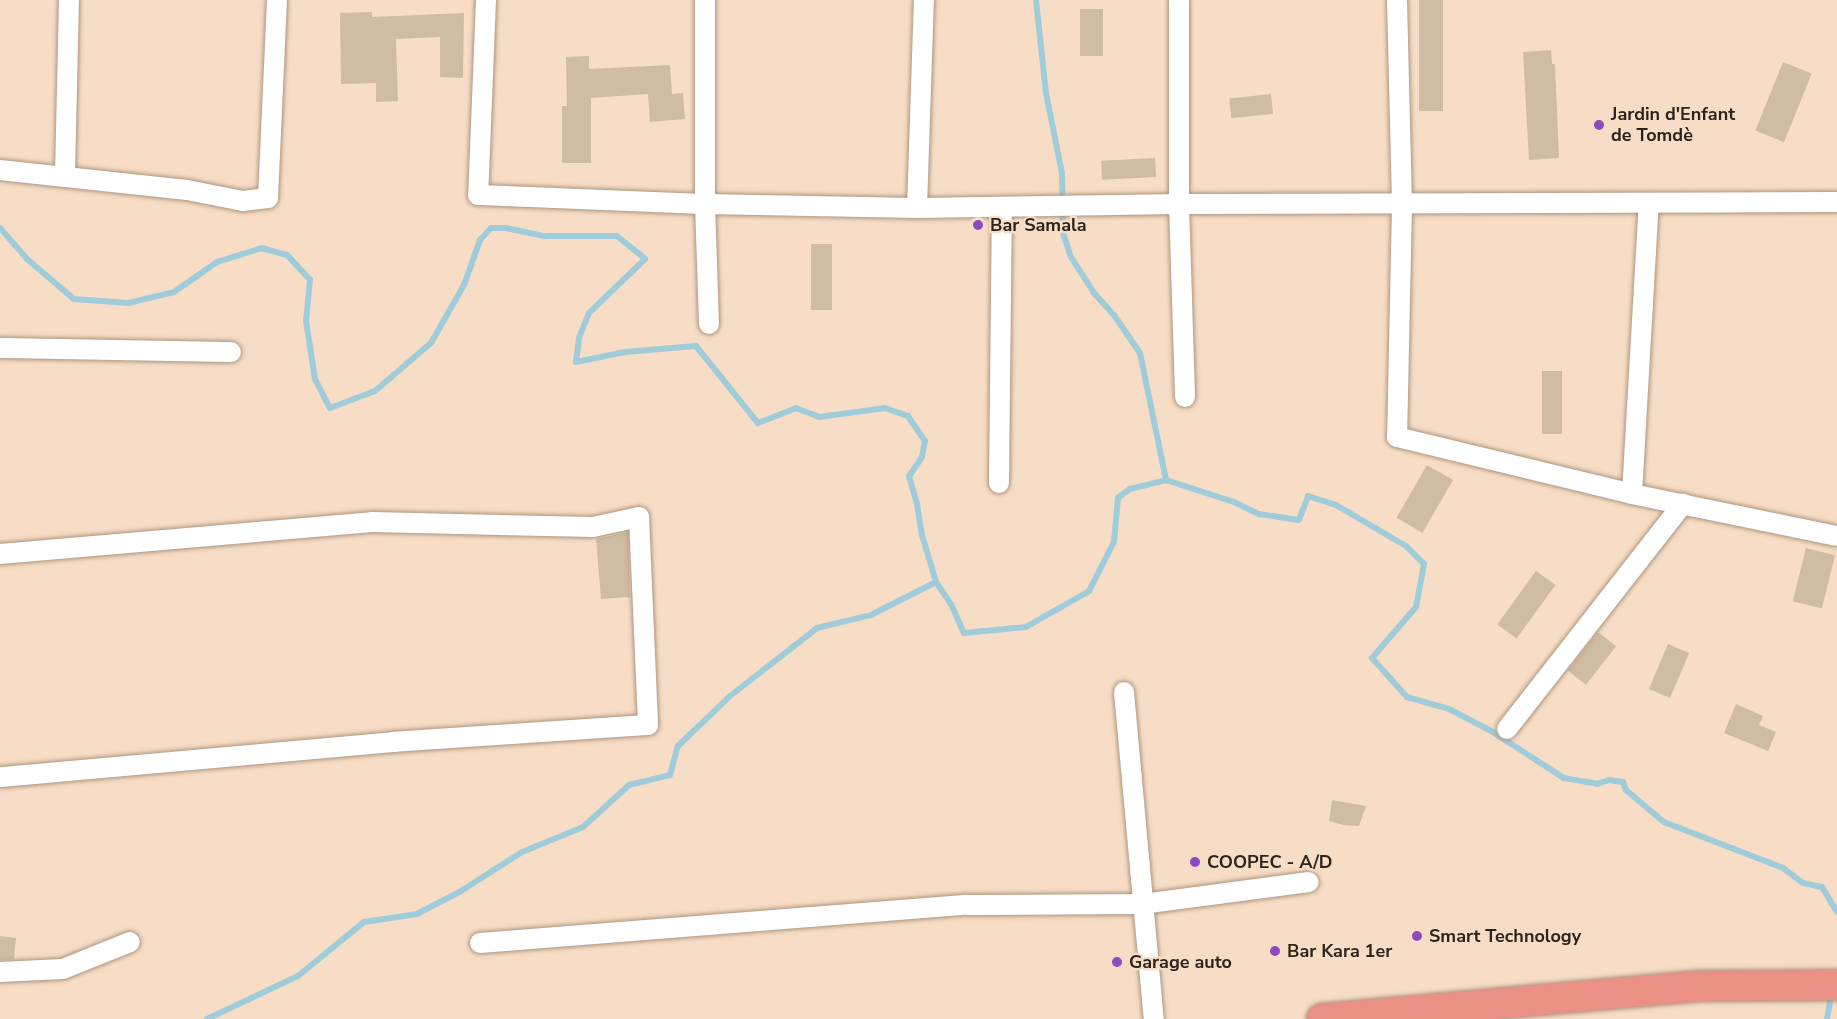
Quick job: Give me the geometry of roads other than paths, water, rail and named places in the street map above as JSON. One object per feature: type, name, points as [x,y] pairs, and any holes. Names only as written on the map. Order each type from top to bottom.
[{"type":"highway","points":[[1322,1019],[1697,986],[1829,985]]},
{"type":"street","points":[[65,175],[69,0]]},
{"type":"street","points":[[0,170],[65,175],[187,190],[243,201],[268,198],[277,0]]},
{"type":"street","points":[[486,0],[478,195],[705,204],[917,208],[1179,204],[1837,202]]},
{"type":"street","points":[[705,0],[705,204],[709,324]]},
{"type":"street","points":[[917,208],[924,0]]},
{"type":"street","points":[[1179,0],[1179,204],[1185,397]]},
{"type":"street","points":[[1397,0],[1402,204],[1397,437],[1632,494],[1837,536]]},
{"type":"street","points":[[1632,494],[1649,203]]},
{"type":"street","points":[[999,483],[1002,207]]},
{"type":"street","points":[[0,348],[231,352]]},
{"type":"street","points":[[1507,729],[1683,504]]},
{"type":"street","points":[[0,554],[372,522],[594,527],[639,516],[648,725],[394,742],[0,777]]},
{"type":"street","points":[[1124,692],[1154,1019]]},
{"type":"street","points":[[480,944],[968,905],[1142,904],[1309,882]]},
{"type":"street","points":[[0,972],[63,969],[130,942]]},
{"type":"waterway","points":[[1036,0],[1046,93],[1062,173],[1063,233],[1071,257],[1094,293],[1114,315],[1140,353],[1166,480]]},
{"type":"waterway","points":[[0,228],[27,259],[74,299],[128,303],[174,292],[217,262],[262,248],[287,255],[310,280],[306,321],[315,379],[330,408],[375,391],[431,343],[464,285],[480,240],[491,228],[506,228],[545,236],[617,236],[645,259],[589,313],[579,338],[576,362],[625,352],[696,346],[758,423],[796,408],[819,417],[885,408],[908,416],[925,441],[922,457],[909,476],[922,535],[936,582],[951,604],[964,633],[1026,627],[1089,591],[1114,542],[1118,498],[1130,489],[1166,480],[1234,502],[1259,514],[1299,520],[1308,496],[1336,505],[1406,546],[1424,564],[1416,607],[1372,658],[1407,697],[1449,709],[1491,731],[1564,778],[1597,784],[1609,780],[1623,782],[1626,790],[1664,822],[1783,868],[1803,883],[1822,887],[1837,912]]},
{"type":"waterway","points":[[207,1019],[298,976],[364,922],[417,914],[461,891],[522,852],[583,827],[629,785],[670,775],[678,746],[730,696],[817,628],[871,615],[936,582]]},
{"type":"waterway","points":[[1827,1019],[1832,992]]},
{"type":"place","name":"Jardin d'Enfant de Tomdè","points":[[1599,125]]},
{"type":"place","name":"Bar Samala","points":[[978,225]]},
{"type":"place","name":"COOPEC - A/D","points":[[1195,862]]},
{"type":"place","name":"Smart Technology","points":[[1417,936]]},
{"type":"place","name":"Bar Kara 1er","points":[[1275,951]]},
{"type":"place","name":"Garage auto","points":[[1117,962]]}]
